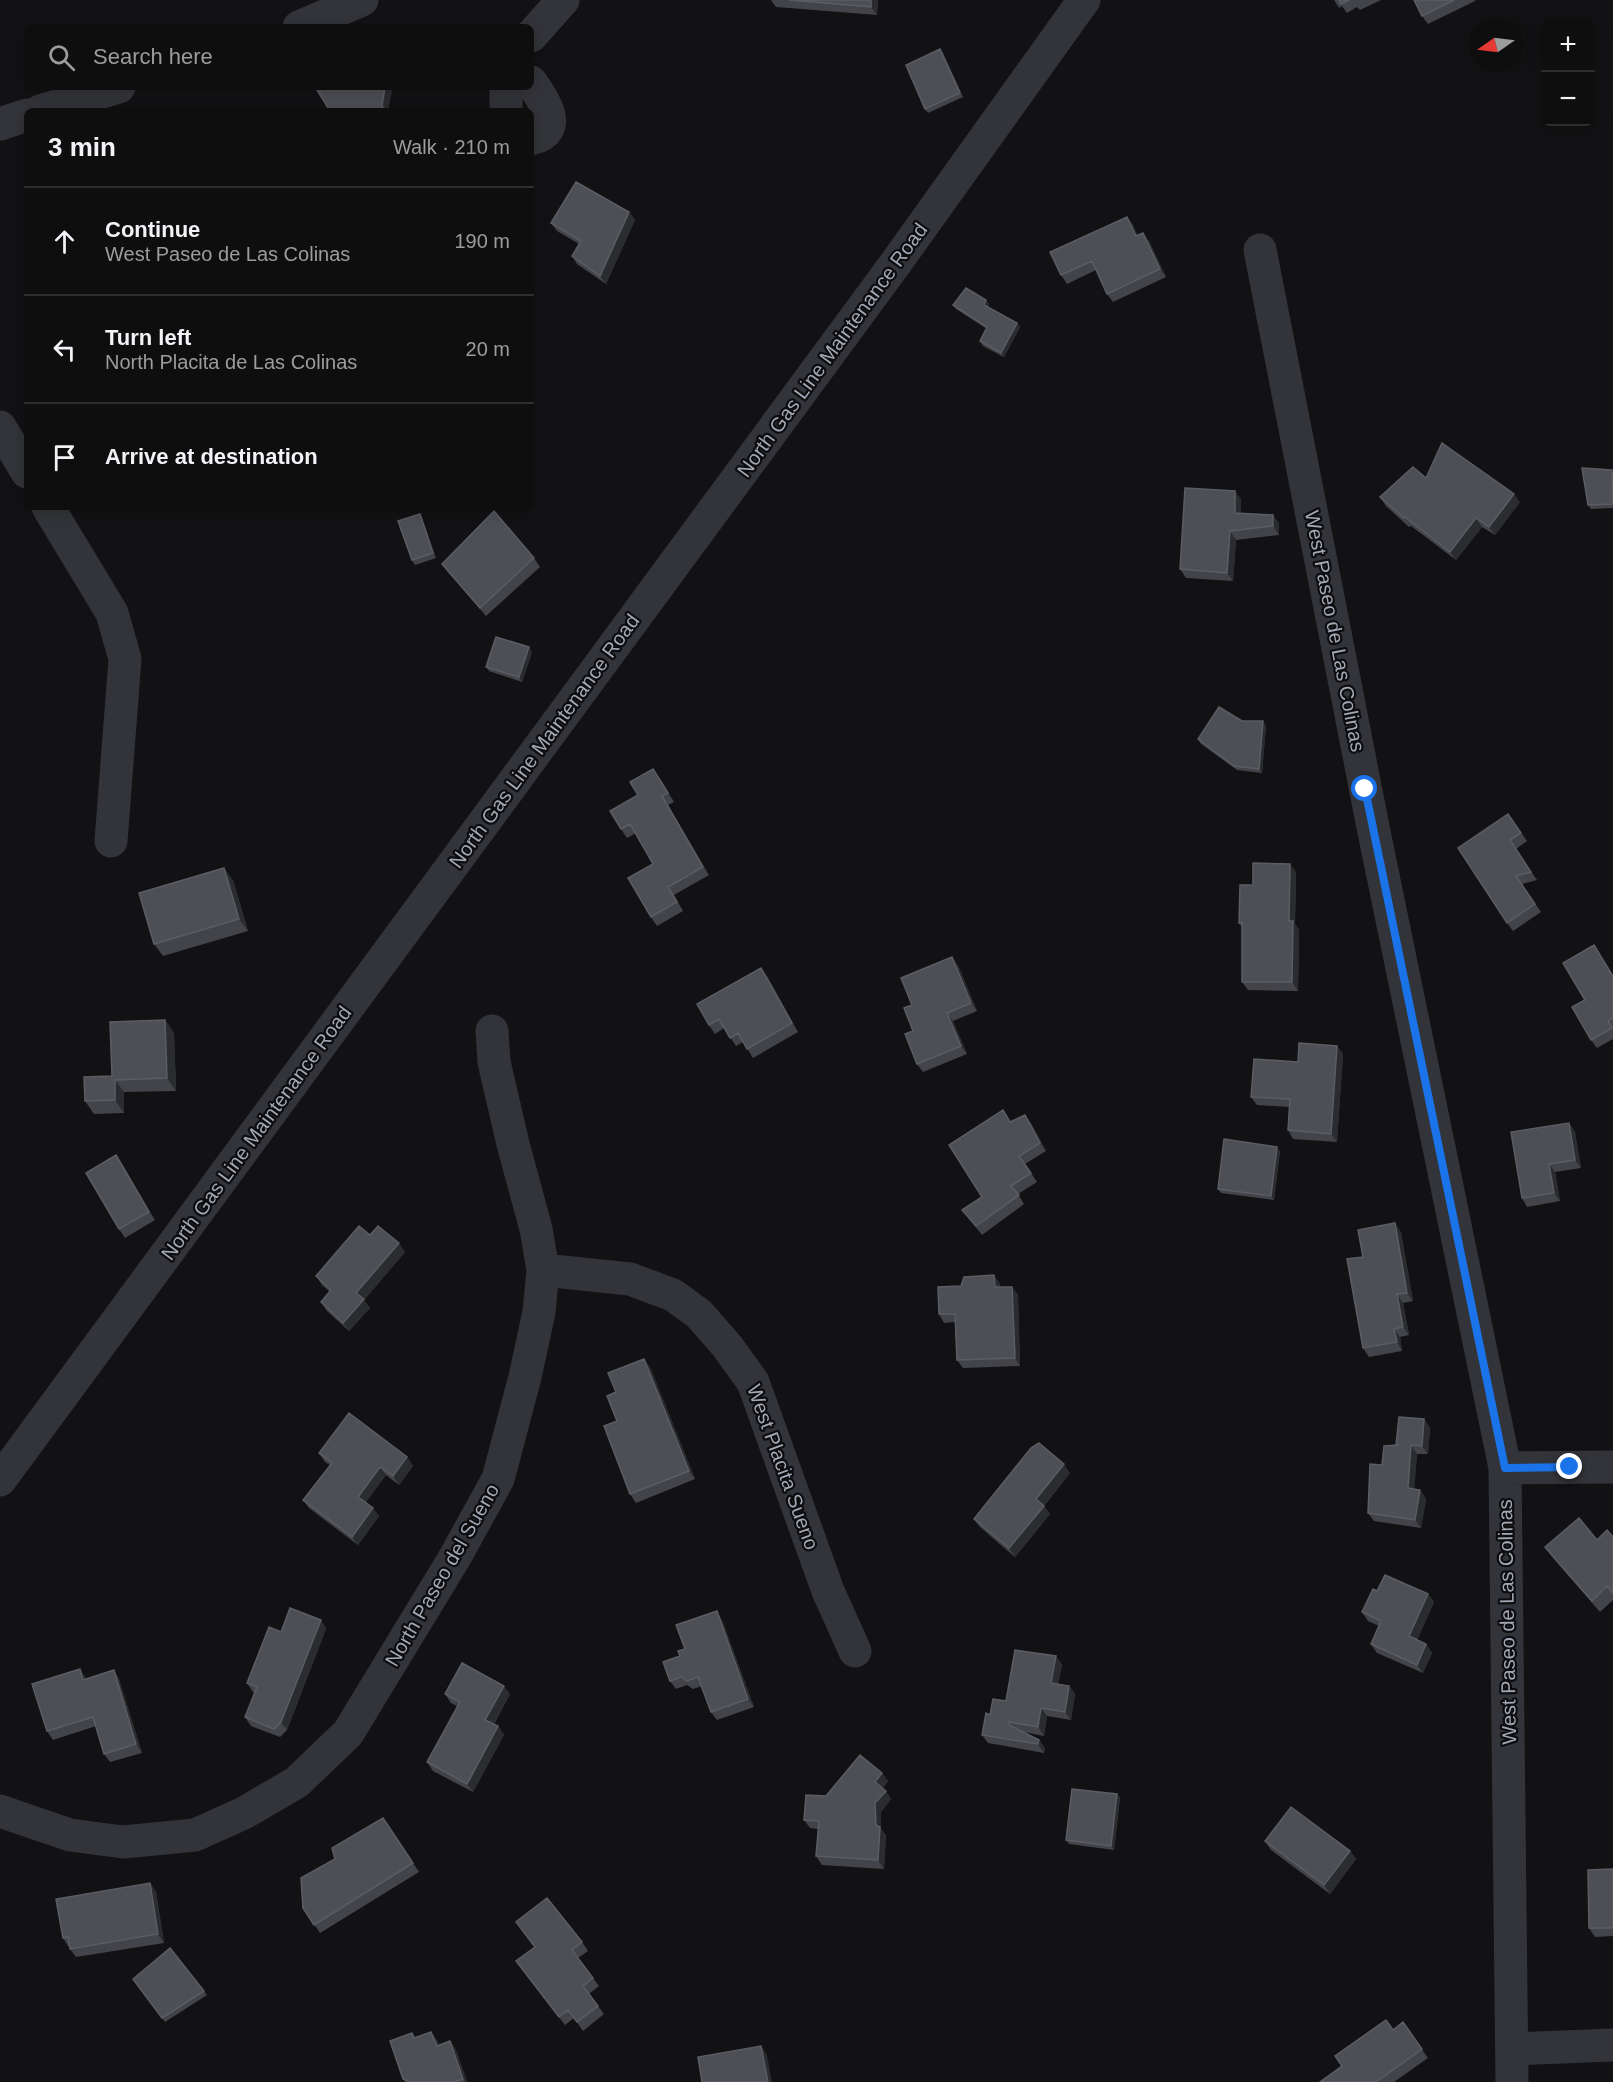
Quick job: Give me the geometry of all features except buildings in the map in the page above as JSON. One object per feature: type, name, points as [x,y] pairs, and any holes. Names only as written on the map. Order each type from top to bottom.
[{"type":"street","points":[[306,24],[362,0]]},
{"type":"street","points":[[534,33],[563,0]]},
{"type":"street","name":"North Gas Line Maintenance Road","points":[[0,1480],[895,264],[1084,0]]},
{"type":"street","points":[[534,86],[548,106],[550,121],[545,131],[534,137]]},
{"type":"street","points":[[50,108],[109,90]]},
{"type":"street","points":[[506,90],[506,108]]},
{"type":"street","points":[[0,124],[24,116]]},
{"type":"street","name":"West Paseo de Las Colinas","points":[[1260,250],[1378,855],[1505,1468],[1512,2082]]},
{"type":"street","points":[[50,510],[112,613],[125,659],[111,841]]},
{"type":"street","name":"North Paseo del Sueno","points":[[0,1811],[70,1835],[123,1842],[195,1835],[244,1813],[297,1782],[348,1732],[455,1557],[498,1479],[525,1377],[539,1312],[543,1270],[536,1228],[494,1062],[492,1031]]},
{"type":"street","name":"West Placita Sueno","points":[[543,1270],[630,1279],[673,1295],[699,1314],[727,1346],[753,1382],[828,1591],[855,1651]]},
{"type":"street","points":[[1505,1468],[1613,1467]]},
{"type":"street","points":[[1512,2049],[1613,2045]]},
{"type":"route","points":[[1365,789],[1505,1468],[1570,1467]]}]
